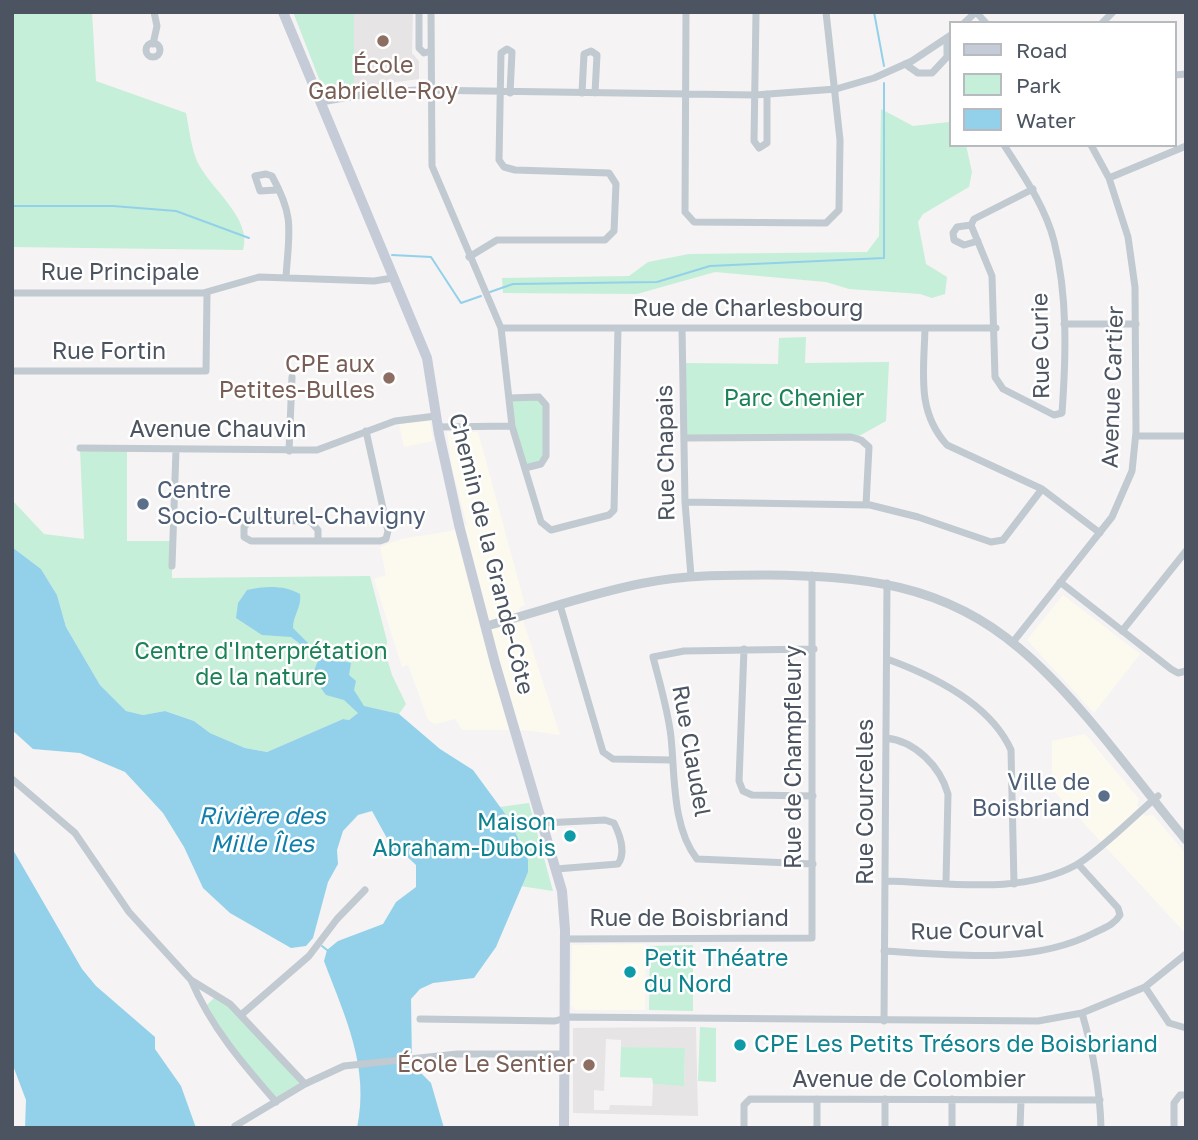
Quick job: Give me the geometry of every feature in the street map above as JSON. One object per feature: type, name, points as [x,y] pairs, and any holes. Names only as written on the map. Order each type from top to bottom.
[{"type":"main road","name":"Chemin de la Grande-Côte","points":[[283,12],[427,358],[437,421],[486,626],[556,869],[564,905],[564,1128]]},
{"type":"street","points":[[153,44],[157,26],[154,12]]},
{"type":"street","points":[[419,12],[419,48],[424,53],[431,51]]},
{"type":"street","points":[[431,12],[432,166],[501,328],[512,426],[545,528],[551,530],[563,527],[609,515],[614,510],[618,328]]},
{"type":"street","points":[[686,12],[685,212],[694,222],[826,223],[839,210],[840,140],[825,12]]},
{"type":"street","points":[[756,12],[754,143],[761,148],[767,142],[767,94]]},
{"type":"street","points":[[321,102],[379,92],[430,90],[767,94],[836,89],[905,64],[949,37]]},
{"type":"street","points":[[905,64],[918,73],[932,73],[947,57],[949,37]]},
{"type":"street","points":[[469,257],[497,240],[605,240],[614,231],[616,184],[609,173],[515,170],[504,167],[499,160],[499,92],[500,53],[507,49],[512,52],[510,93]]},
{"type":"street","points":[[582,93],[584,54],[591,51],[597,55],[595,93]]},
{"type":"street","points":[[1110,178],[1186,146]]},
{"type":"street","name":"Rue Curie","points":[[971,225],[992,276],[996,328],[995,377],[1003,389],[1054,415],[1062,413],[1064,324],[1054,240],[1033,189],[1005,147]]},
{"type":"street","name":"Avenue Cartier","points":[[1013,642],[1100,533],[1127,489],[1132,471],[1136,436],[1135,288],[1128,237],[1110,178],[1092,147]]},
{"type":"street","points":[[978,241],[964,245],[954,240],[953,233],[957,227],[971,225],[974,219],[1033,189]]},
{"type":"street","points":[[276,190],[285,200],[290,217],[286,277]]},
{"type":"street","name":"Rue Principale","points":[[12,293],[207,293],[253,278],[374,281],[393,278]]},
{"type":"street","name":"Rue Fortin","points":[[12,371],[206,371],[207,293]]},
{"type":"street","points":[[1064,324],[1136,324]]},
{"type":"street","name":"Rue de Charlesbourg","points":[[501,328],[996,328]]},
{"type":"street","name":"Rue Chapais","points":[[682,328],[685,502],[691,576]]},
{"type":"street","points":[[925,328],[924,390],[928,419],[947,445],[1042,489],[1100,533]]},
{"type":"street","points":[[289,452],[292,377]]},
{"type":"street","points":[[510,398],[539,397],[546,405],[546,456],[541,464],[525,468]]},
{"type":"street","name":"Avenue Chauvin","points":[[80,448],[289,452],[317,450],[399,419],[512,426]]},
{"type":"street","points":[[318,540],[318,530],[310,521],[251,520],[244,527],[244,537],[251,541],[381,541],[387,538],[366,431]]},
{"type":"street","points":[[1136,436],[1186,436]]},
{"type":"street","points":[[684,438],[851,437],[869,447],[866,505]]},
{"type":"street","points":[[172,566],[176,450]]},
{"type":"street","points":[[685,502],[866,505],[918,517],[991,541],[1003,540],[1042,489]]},
{"type":"street","points":[[1122,631],[1186,551]]},
{"type":"street","points":[[486,626],[633,585],[691,576],[812,575],[887,583],[951,605],[1013,642],[1049,677],[1156,798],[1186,840]]},
{"type":"street","name":"Rue de Champfleury","points":[[812,575],[812,938]]},
{"type":"street","points":[[1060,582],[1174,671],[1186,671]]},
{"type":"street","name":"Rue Courcelles","points":[[884,1021],[887,583]]},
{"type":"street","points":[[560,605],[603,752],[613,759],[672,760]]},
{"type":"street","points":[[813,796],[752,795],[743,791],[739,781],[744,649],[814,649]]},
{"type":"street","name":"Rue Claudel","points":[[744,649],[684,651],[653,657],[668,720],[677,804],[691,850],[697,859],[813,864]]},
{"type":"street","points":[[887,659],[939,681],[982,714],[1007,742],[1011,750],[1014,884]]},
{"type":"street","points":[[886,737],[911,745],[944,781],[948,794],[946,882]]},
{"type":"street","points":[[12,779],[75,834],[129,912],[191,980],[216,994],[241,1014],[305,1084]]},
{"type":"street","points":[[885,881],[1014,884],[1044,878],[1077,864],[1156,798]]},
{"type":"street","points":[[543,822],[605,820],[614,823],[617,831],[622,852],[618,864],[556,869]]},
{"type":"street","name":"Rue Courval","points":[[884,951],[999,954],[1055,948],[1077,942],[1116,922],[1120,915],[1118,908],[1077,864]]},
{"type":"street","points":[[241,1014],[319,943],[365,890]]},
{"type":"street","name":"Rue de Boisbriand","points":[[565,939],[812,938]]},
{"type":"street","points":[[420,1019],[1038,1021],[1082,1013],[1145,987],[1186,954]]},
{"type":"street","points":[[191,980],[202,1006],[230,1049],[276,1102]]},
{"type":"street","points":[[1145,987],[1169,1023],[1186,1028]]},
{"type":"street","points":[[202,1006],[208,996],[216,994]]},
{"type":"street","points":[[1082,1013],[1100,1100],[1101,1128]]},
{"type":"street","points":[[234,1126],[335,1069],[464,1054],[564,1054]]},
{"type":"street","points":[[1174,1128],[1174,1103],[1180,1095],[1186,1095]]},
{"type":"street","name":"Avenue de Colombier","points":[[744,1128],[744,1105],[750,1098],[1100,1100]]},
{"type":"street","points":[[817,1099],[817,1128]]},
{"type":"street","points":[[885,1099],[885,1128]]},
{"type":"street","points":[[952,1099],[952,1128]]},
{"type":"street","points":[[1020,1128],[1021,1100]]},
{"type":"shaded area","name":"École Gabrielle-Roy","points":[[353,12],[413,12],[412,53],[419,61],[419,79],[354,88]]},
{"type":"shaded area","points":[[430,421],[433,441],[404,447],[399,424]]},
{"type":"shaded area","points":[[447,432],[478,432],[525,605],[519,608],[560,735],[524,730],[462,730],[455,719],[435,724],[428,720],[408,665],[402,667],[374,579],[386,575],[380,547],[401,539],[451,531],[467,525],[452,468]]},
{"type":"shaded area","points":[[1063,595],[1140,654],[1094,713],[1027,640]]},
{"type":"shaded area","points":[[1085,734],[1139,799],[1137,805],[1145,816],[1153,815],[1186,854],[1186,934],[1052,789],[1052,741]]},
{"type":"shaded area","points":[[646,944],[645,1010],[576,1010],[571,1006],[572,945]]},
{"type":"shaded area","name":"École Le Sentier","points":[[696,1027],[698,1116],[573,1113],[573,1028]],"holes":[[[606,1039],[621,1040],[621,1047],[685,1049],[684,1085],[653,1084],[652,1106],[610,1105],[609,1110],[594,1110],[594,1090],[604,1091]]]},
{"type":"green space","points":[[12,12],[92,12],[96,81],[186,113],[197,161],[242,226],[243,250],[12,247]]},
{"type":"green space","points":[[293,12],[354,12],[354,88],[323,89]]},
{"type":"green space","points":[[881,109],[913,126],[949,122],[950,147],[966,147],[972,172],[969,187],[923,214],[918,222],[926,264],[947,277],[945,294],[932,298],[920,294],[849,289],[826,282],[715,272],[637,294],[503,293],[502,278],[629,276],[648,262],[689,254],[867,252],[879,236]]},
{"type":"green space","name":"Parc Chenier","points":[[806,337],[805,363],[889,362],[886,421],[859,436],[684,438],[683,363],[778,364],[779,338]]},
{"type":"green space","points":[[539,397],[546,405],[546,456],[541,464],[525,468],[512,426],[510,398]]},
{"type":"green space","name":"Centre d'Interprétation de la nature","points":[[80,449],[127,450],[127,541],[172,541],[172,578],[370,576],[387,641],[386,655],[406,704],[399,714],[358,713],[349,720],[343,719],[267,752],[245,748],[210,733],[194,721],[165,711],[143,715],[126,711],[100,685],[66,627],[57,595],[41,569],[12,547],[12,500],[44,534],[84,539]]},
{"type":"green space","points":[[529,803],[553,891],[520,886],[528,872],[509,819],[500,807]]},
{"type":"green space","points":[[693,945],[693,1011],[649,1010],[650,946]]},
{"type":"green space","points":[[214,998],[227,1005],[250,1025],[300,1084],[276,1098],[232,1046],[207,1005]]},
{"type":"green space","points":[[700,1027],[716,1028],[716,1082],[698,1081]]},
{"type":"green space","points":[[621,1047],[685,1048],[684,1086],[653,1084],[652,1078],[620,1077]]},
{"type":"water","name":"Rivière des Mille Îles","points":[[12,547],[41,569],[57,595],[66,627],[100,685],[126,711],[143,715],[165,711],[194,721],[210,733],[245,748],[267,752],[343,719],[349,720],[358,713],[344,700],[326,695],[312,676],[319,658],[291,637],[262,635],[236,618],[238,603],[247,590],[281,588],[300,594],[293,628],[320,655],[351,663],[349,675],[356,681],[354,690],[364,706],[399,714],[440,749],[473,770],[509,819],[528,860],[528,872],[496,947],[474,978],[433,983],[420,989],[411,999],[412,1064],[431,1083],[444,1128],[357,1128],[360,1106],[358,1063],[347,1022],[324,961],[327,950],[338,941],[383,924],[396,902],[416,887],[416,865],[402,852],[394,851],[372,811],[358,815],[343,831],[337,850],[338,864],[328,882],[313,938],[306,946],[291,948],[230,913],[203,888],[184,847],[163,813],[125,772],[80,753],[33,749],[12,730]]},
{"type":"water","points":[[12,848],[82,969],[96,986],[155,1037],[155,1049],[181,1086],[196,1128],[25,1128],[26,1100],[12,1063]]},
{"type":"waterway","points":[[874,12],[884,66]]},
{"type":"waterway","points":[[490,292],[513,284],[657,282],[710,266],[884,258],[884,83]]},
{"type":"waterway","points":[[12,206],[113,206],[176,211],[249,238]]},
{"type":"waterway","points":[[392,255],[431,257],[461,303],[481,296]]},
{"type":"waterway","points":[[322,946],[327,950]]},
{"type":"place","name":"École Gabrielle-Roy","points":[[383,41]]},
{"type":"place","name":"CPE aux Petites-Bulles","points":[[389,378]]},
{"type":"place","name":"Centre Socio-Culturel-Chavigny","points":[[143,504]]},
{"type":"place","name":"Ville de Boisbriand","points":[[1104,796]]},
{"type":"place","name":"Maison Abraham-Dubois","points":[[570,836]]},
{"type":"place","name":"Petit Théatre du Nord","points":[[630,972]]},
{"type":"place","name":"CPE Les Petits Trésors de Boisbriand","points":[[740,1045]]},
{"type":"place","name":"École Le Sentier","points":[[589,1065]]}]
